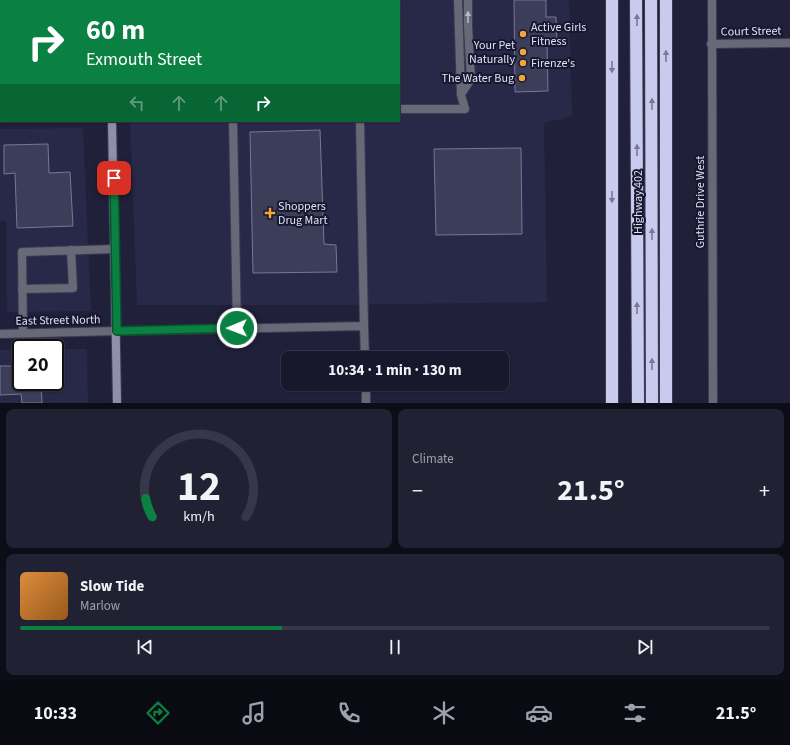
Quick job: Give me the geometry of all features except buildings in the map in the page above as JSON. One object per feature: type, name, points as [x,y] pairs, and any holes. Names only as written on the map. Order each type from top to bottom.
[{"type":"highway","points":[[612,0],[612,403]]},
{"type":"highway","points":[[636,0],[638,403]]},
{"type":"highway","name":"Highway 402","points":[[651,0],[652,403]]},
{"type":"highway","points":[[666,0],[666,403]]},
{"type":"main road","points":[[112,122],[117,331],[117,403]]},
{"type":"street","points":[[400,109],[465,109],[461,95],[458,0]]},
{"type":"street","points":[[461,95],[471,79],[468,0]]},
{"type":"street","name":"Guthrie Drive West","points":[[712,0],[713,403]]},
{"type":"street","name":"Court Street","points":[[712,44],[790,43]]},
{"type":"street","points":[[233,122],[237,328]]},
{"type":"street","points":[[360,122],[365,351]]},
{"type":"street","points":[[23,333],[22,252],[115,249]]},
{"type":"street","points":[[22,289],[73,288],[71,250]]},
{"type":"street","name":"East Street North","points":[[0,334],[364,326]]},
{"type":"street","points":[[366,391],[366,403]]},
{"type":"shaded area","points":[[400,0],[569,0],[572,116],[544,123],[547,302],[342,305],[137,305],[130,122],[400,122]]},
{"type":"shaded area","points":[[83,128],[91,311],[7,312],[6,221],[0,221],[0,129]]},
{"type":"shaded area","points":[[64,349],[87,349],[88,403],[0,403],[0,350],[12,350],[12,391],[64,391]]},
{"type":"place","name":"Active Girls Fitness","points":[[523,34]]},
{"type":"place","name":"Your Pet Naturally","points":[[523,52]]},
{"type":"place","name":"Firenze's","points":[[523,63]]},
{"type":"place","name":"The Water Bug","points":[[522,78]]},
{"type":"place","name":"Shoppers Drug Mart","points":[[270,213]]},
{"type":"route","points":[[114,178],[117,331],[237,328]]}]
